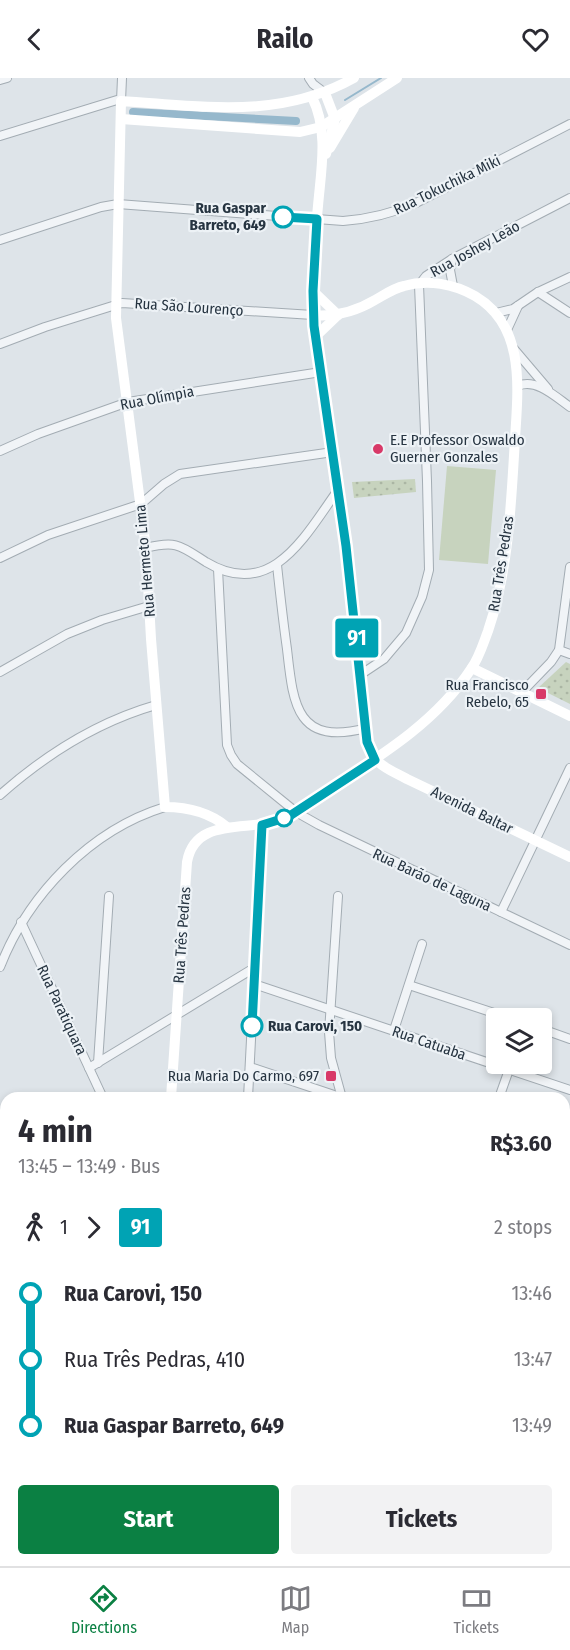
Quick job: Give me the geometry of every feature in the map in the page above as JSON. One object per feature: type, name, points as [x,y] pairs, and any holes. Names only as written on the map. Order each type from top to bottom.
[{"type":"street","points":[[0,80],[7,78]]},
{"type":"street","name":"Rua Hermeto Lima","points":[[122,78],[116,304],[146,548],[165,807]]},
{"type":"street","points":[[0,136],[117,100],[237,108],[267,106],[313,100],[354,78]]},
{"type":"street","points":[[121,119],[300,132],[355,105],[397,78]]},
{"type":"street","points":[[311,81],[326,95],[334,116],[324,155],[317,219],[313,291],[315,337],[352,596],[367,742],[375,760]]},
{"type":"street","points":[[311,81],[313,100],[321,123],[324,155]]},
{"type":"street","points":[[324,155],[340,133],[355,105]]},
{"type":"street","name":"Rua Tokuchika Miki","points":[[0,240],[101,207],[118,204],[317,219],[362,219],[398,211],[570,124]]},
{"type":"street","points":[[300,132],[324,155]]},
{"type":"street","name":"Rua Joshey Leão","points":[[313,315],[338,315],[362,307],[404,286],[419,285],[426,276],[452,259],[570,198]]},
{"type":"street","points":[[452,259],[450,270],[453,286]]},
{"type":"street","points":[[496,314],[518,306],[537,292],[570,277]]},
{"type":"street","points":[[360,675],[384,658],[406,633],[422,597],[429,570],[419,285]]},
{"type":"street","name":"Rua Três Pedras","points":[[171,1092],[189,852],[193,845],[207,833],[227,827],[262,825],[288,817],[375,760],[422,723],[453,692],[472,668],[495,610],[504,565],[513,465],[518,386],[514,349],[507,330],[496,314],[477,297],[453,286],[419,285]]},
{"type":"street","points":[[313,291],[338,315],[315,337]]},
{"type":"street","points":[[537,292],[570,313]]},
{"type":"street","name":"Rua São Lourenço","points":[[0,344],[55,323],[116,304],[313,315]]},
{"type":"street","points":[[507,330],[518,306]]},
{"type":"street","points":[[514,349],[550,392]]},
{"type":"street","name":"Rua Olímpia","points":[[0,451],[38,434],[128,402],[321,372]]},
{"type":"street","points":[[518,386],[530,383],[550,392],[570,407]]},
{"type":"street","points":[[0,558],[67,528],[141,504],[164,484],[180,474],[333,452]]},
{"type":"street","points":[[146,548],[177,544],[218,569],[250,573],[276,565],[293,552],[338,490]]},
{"type":"street","points":[[276,565],[290,683],[299,712],[308,722],[333,734],[366,728]]},
{"type":"street","points":[[522,692],[551,662],[559,650],[570,567]]},
{"type":"street","name":"Rua Barão de Laguna","points":[[218,569],[227,745],[237,764],[296,812],[361,846],[570,945]]},
{"type":"street","points":[[0,672],[67,634],[102,620],[149,606]]},
{"type":"street","points":[[559,650],[570,654]]},
{"type":"street","points":[[472,668],[570,716]]},
{"type":"street","points":[[0,795],[60,747],[124,716],[156,705]]},
{"type":"street","name":"Avenida Baltar","points":[[375,760],[407,779],[570,857]]},
{"type":"street","points":[[501,912],[570,768]]},
{"type":"street","points":[[0,967],[21,922],[55,879],[96,842],[128,823],[165,807],[197,811],[219,820],[227,827]]},
{"type":"street","points":[[248,1092],[262,825]]},
{"type":"street","points":[[98,1063],[109,896]]},
{"type":"street","points":[[338,896],[329,1009],[330,1051],[340,1092]]},
{"type":"street","name":"Rua Paratiquara","points":[[21,922],[100,1092]]},
{"type":"street","points":[[394,1030],[422,944]]},
{"type":"street","points":[[89,1068],[254,968]]},
{"type":"street","name":"Rua Catuaba","points":[[254,984],[486,1059]]},
{"type":"street","points":[[409,985],[486,1010]]},
{"type":"street","points":[[552,1033],[570,1039]]},
{"type":"street","points":[[250,1067],[324,1092]]},
{"type":"street","points":[[502,1092],[508,1074]]},
{"type":"street","name":"Rua Catuaba","points":[[530,1074],[570,1090]]},
{"type":"green space","points":[[447,466],[496,470],[488,564],[439,560]]},
{"type":"green space","points":[[415,479],[416,492],[354,498],[352,482]]},
{"type":"green space","points":[[566,662],[570,664],[570,704],[538,688]]},
{"type":"waterway","points":[[345,100],[381,78]]},
{"type":"waterway","points":[[133,112],[296,121]]},
{"type":"bus line","name":"91","points":[[252,1026],[262,825],[288,817],[375,760],[367,742],[354,606],[315,337],[313,291],[317,219],[283,217]]},
{"type":"place","name":"Rua Gaspar Barreto, 649","points":[[283,217]]},
{"type":"place","name":"E.E Professor Oswaldo Guerner Gonzales","points":[[378,449]]},
{"type":"place","name":"Rua Francisco Rebelo, 65","points":[[541,694]]},
{"type":"place","name":"Rua Carovi, 150","points":[[252,1026]]},
{"type":"place","name":"Rua Maria Do Carmo, 697","points":[[331,1076]]}]
